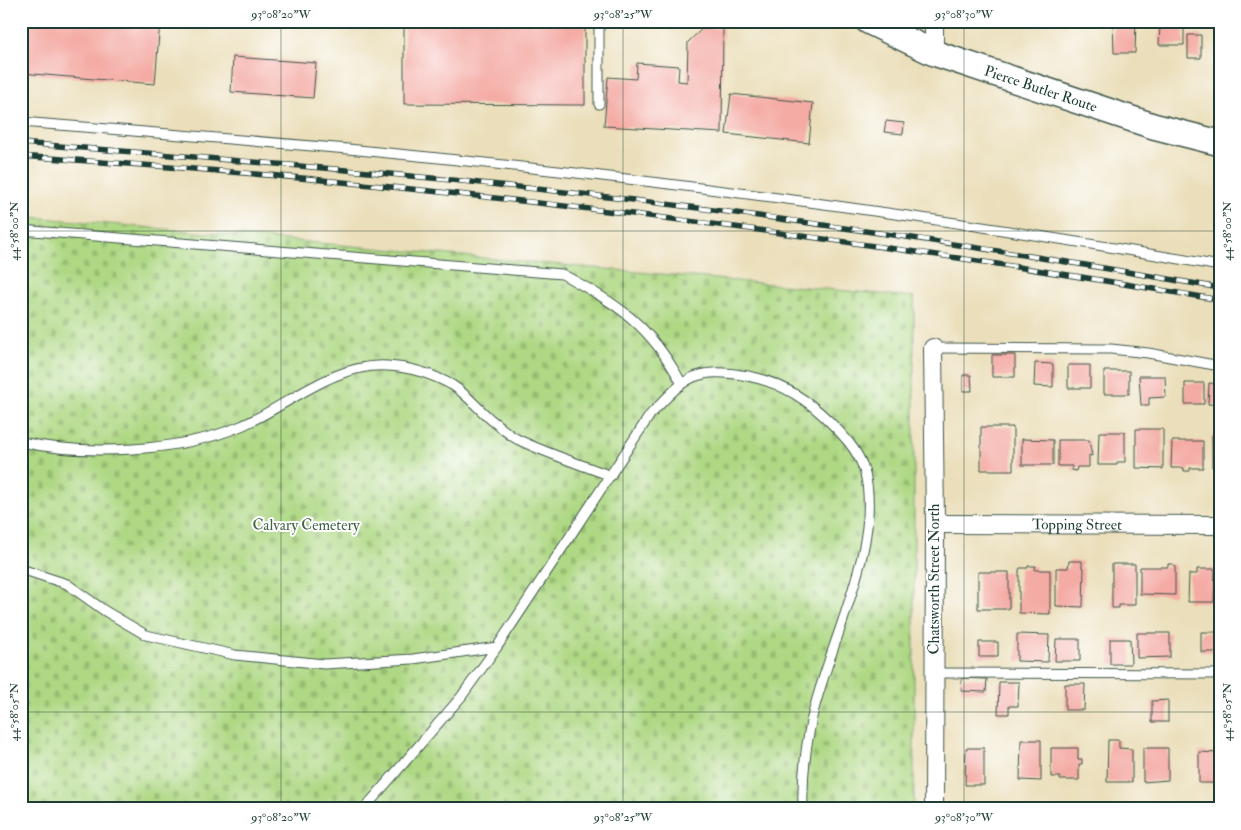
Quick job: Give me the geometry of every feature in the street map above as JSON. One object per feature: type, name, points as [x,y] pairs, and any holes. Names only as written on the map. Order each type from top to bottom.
[{"type":"main road","name":"Pierce Butler Route","points":[[868,21],[934,53],[1153,126],[1220,143]]},
{"type":"street","points":[[934,21],[934,53]]},
{"type":"street","name":"Chatsworth Street North","points":[[933,348],[935,524],[934,809]]},
{"type":"street","name":"Topping Street","points":[[935,524],[1220,525]]},
{"type":"lane","points":[[599,21],[599,104]]},
{"type":"lane","points":[[21,122],[347,149],[656,183],[1083,242],[1220,266]]},
{"type":"lane","points":[[21,230],[562,274],[609,300],[637,321],[665,353],[681,382]]},
{"type":"lane","points":[[933,348],[1110,349],[1148,353],[1220,366]]},
{"type":"lane","points":[[21,442],[51,448],[101,450],[166,446],[241,426],[318,384],[353,369],[386,366],[420,371],[453,386],[484,415],[517,440],[611,476]]},
{"type":"lane","points":[[364,809],[461,697],[497,647],[650,415],[681,382],[697,375],[725,372],[761,379],[790,391],[821,412],[850,442],[864,469],[868,498],[866,536],[855,581],[811,722],[802,778],[803,809]]},
{"type":"lane","points":[[21,569],[67,584],[146,636],[235,655],[324,664],[413,659],[497,647]]},
{"type":"lane","points":[[933,673],[1220,674]]},
{"type":"green space","name":"Calvary Cemetery","points":[[21,216],[914,297],[914,809],[21,809]]},
{"type":"building","points":[[21,21],[160,21],[155,84],[21,73]]},
{"type":"building","points":[[404,21],[585,21],[585,105],[404,104]]},
{"type":"building","points":[[1113,21],[1136,21],[1135,53],[1114,53]]},
{"type":"building","points":[[1160,24],[1184,24],[1184,45],[1159,45]]},
{"type":"building","points":[[703,28],[723,28],[722,133],[604,126],[608,77],[636,79],[637,63],[679,66],[678,81],[687,82],[688,42]]},
{"type":"building","points":[[1188,35],[1201,35],[1201,58],[1188,58]]},
{"type":"building","points":[[233,57],[316,63],[313,98],[231,92]]},
{"type":"building","points":[[731,94],[813,103],[809,143],[726,134]]},
{"type":"building","points":[[886,121],[904,123],[903,134],[884,132]]},
{"type":"building","points":[[992,355],[1015,355],[1015,377],[992,377]]},
{"type":"building","points":[[1035,363],[1053,364],[1053,387],[1034,386]]},
{"type":"building","points":[[1068,365],[1090,365],[1090,388],[1068,388]]},
{"type":"building","points":[[1104,371],[1129,371],[1129,394],[1104,394]]},
{"type":"building","points":[[963,375],[971,375],[972,391],[963,391]]},
{"type":"building","points":[[1139,376],[1165,376],[1166,397],[1149,398],[1149,405],[1141,405]]},
{"type":"building","points":[[1185,383],[1204,383],[1204,404],[1185,404]]},
{"type":"building","points":[[1209,383],[1220,384],[1220,405],[1208,404]]},
{"type":"building","points":[[981,427],[1013,427],[1013,470],[981,470]]},
{"type":"building","points":[[1136,429],[1163,429],[1163,469],[1136,468]]},
{"type":"building","points":[[1099,432],[1125,432],[1125,462],[1117,462],[1117,465],[1098,465]]},
{"type":"building","points":[[1212,435],[1220,435],[1220,467],[1212,467]]},
{"type":"building","points":[[1022,439],[1053,440],[1053,465],[1022,465]]},
{"type":"building","points":[[1058,440],[1089,440],[1092,456],[1089,455],[1089,467],[1077,467],[1076,471],[1072,470],[1072,466],[1058,466]]},
{"type":"building","points":[[1172,441],[1203,441],[1203,468],[1190,468],[1190,471],[1184,471],[1184,468],[1171,468]]},
{"type":"building","points":[[1069,561],[1082,561],[1082,568],[1084,568],[1083,607],[1056,606],[1056,568],[1068,568]]},
{"type":"building","points":[[1112,564],[1135,564],[1135,605],[1119,605],[1119,608],[1112,608]]},
{"type":"building","points":[[1168,564],[1173,564],[1175,567],[1175,595],[1140,594],[1140,567],[1168,567]]},
{"type":"building","points":[[1028,566],[1036,566],[1035,570],[1050,570],[1050,614],[1019,613],[1019,570],[1020,568],[1028,568]]},
{"type":"building","points":[[1197,569],[1215,569],[1214,602],[1188,602],[1189,574],[1197,574]]},
{"type":"building","points":[[978,572],[1009,572],[1009,609],[978,609]]},
{"type":"building","points":[[1201,632],[1218,632],[1218,652],[1201,652]]},
{"type":"building","points":[[1137,633],[1170,633],[1170,657],[1137,658]]},
{"type":"building","points":[[1017,634],[1049,635],[1048,662],[1017,661]]},
{"type":"building","points":[[1056,639],[1080,639],[1080,661],[1055,661]]},
{"type":"building","points":[[1110,639],[1130,639],[1131,664],[1110,664]]},
{"type":"building","points":[[979,642],[998,642],[998,657],[979,657]]},
{"type":"building","points":[[962,678],[987,679],[986,692],[961,691]]},
{"type":"building","points":[[999,682],[1019,682],[1018,706],[1009,706],[1009,714],[998,714]]},
{"type":"building","points":[[1065,684],[1085,684],[1084,710],[1065,710]]},
{"type":"building","points":[[1168,700],[1168,722],[1152,722],[1152,701]]},
{"type":"building","points":[[1021,740],[1041,740],[1041,781],[1020,780]]},
{"type":"building","points":[[1108,740],[1119,740],[1119,748],[1132,749],[1132,782],[1107,782]]},
{"type":"building","points":[[966,748],[984,748],[984,785],[965,785]]},
{"type":"building","points":[[1051,748],[1078,748],[1078,759],[1082,759],[1082,764],[1079,764],[1079,780],[1060,780],[1060,777],[1051,777]]},
{"type":"building","points":[[1143,748],[1168,748],[1168,780],[1143,782]]},
{"type":"building","points":[[1199,752],[1220,753],[1220,783],[1199,783]]},
{"type":"railway","points":[[21,143],[380,173],[680,206],[860,230],[1220,288]]},
{"type":"railway","points":[[21,156],[302,178],[452,193],[672,219],[892,248],[1220,300]]}]
